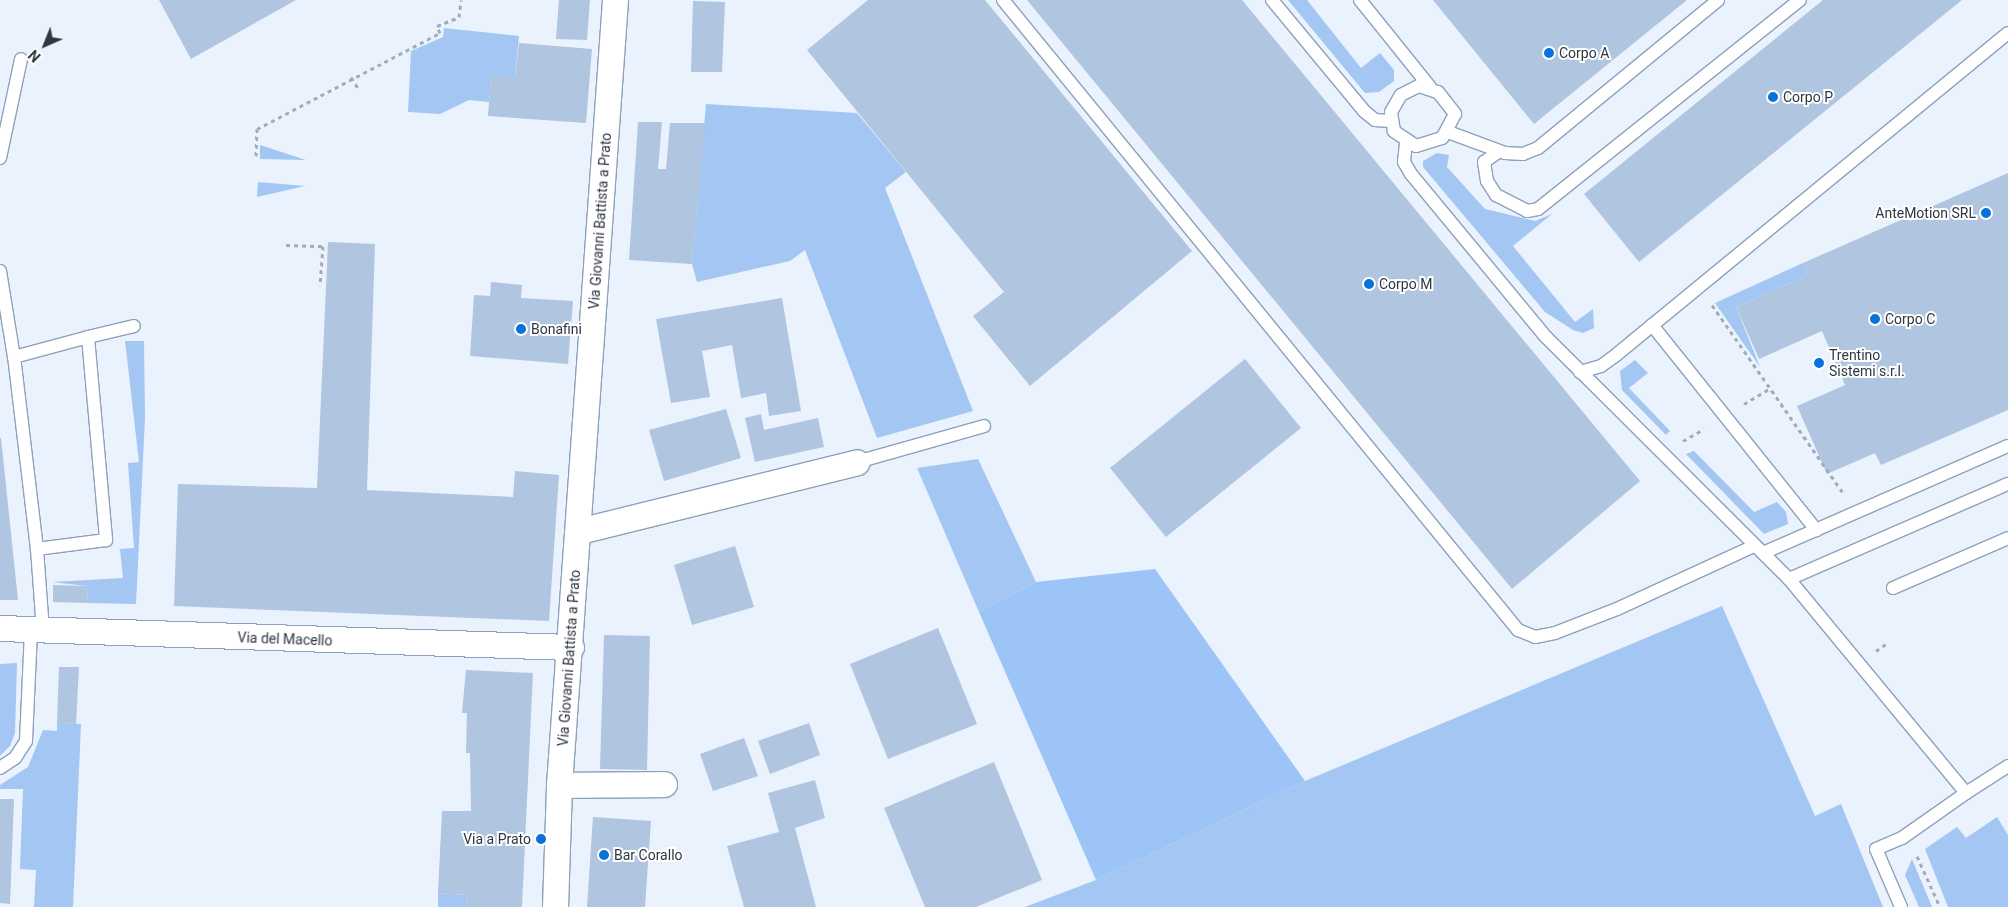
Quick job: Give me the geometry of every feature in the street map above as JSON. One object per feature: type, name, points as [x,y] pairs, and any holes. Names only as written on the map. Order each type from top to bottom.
[{"type":"street","name":"Via Giovanni Battista a Prato","points":[[555,907],[559,785],[571,647],[615,0]]},
{"type":"street","points":[[579,531],[858,462]]},
{"type":"street","name":"Via del Macello","points":[[0,628],[571,647]]},
{"type":"street","points":[[559,785],[664,784]]},
{"type":"lane","points":[[1003,0],[1502,613],[1518,630],[1535,637],[1617,609],[1758,549],[1816,530],[2008,446]]},
{"type":"lane","points":[[1272,0],[1364,111],[1375,120],[1390,121]]},
{"type":"lane","points":[[1360,0],[1430,87],[1445,99],[1455,114],[1448,132],[1426,145],[1406,143],[1394,131],[1390,121],[1390,112],[1401,95],[1420,86],[1430,87]]},
{"type":"lane","points":[[1448,132],[1498,152],[1523,154],[1538,148],[1718,0]]},
{"type":"lane","points":[[1498,152],[1484,162],[1487,180],[1496,195],[1527,211],[1538,209],[1800,0]]},
{"type":"lane","points":[[1580,372],[1601,366],[2008,33]]},
{"type":"lane","points":[[0,158],[21,59]]},
{"type":"lane","points":[[1406,143],[1404,162],[1412,174],[1546,337],[1789,579],[1966,793]]},
{"type":"lane","points":[[0,271],[4,335],[14,357],[37,548],[37,630],[26,742],[15,758],[0,768]]},
{"type":"lane","points":[[1652,325],[1816,530]]},
{"type":"lane","points":[[14,357],[134,326]]},
{"type":"lane","points":[[37,548],[106,540],[88,337]]},
{"type":"lane","points":[[858,462],[984,426]]},
{"type":"lane","points":[[1789,579],[2008,484]]},
{"type":"lane","points":[[1893,588],[2008,538]]},
{"type":"lane","points":[[1901,907],[1876,849],[1902,838],[2008,766]]},
{"type":"path","points":[[256,156],[257,129],[351,77],[440,33],[438,26],[459,17],[462,0]]},
{"type":"path","points":[[351,77],[358,88]]},
{"type":"path","points":[[286,245],[322,246],[320,286]]},
{"type":"path","points":[[1709,300],[1845,498]]},
{"type":"path","points":[[1744,404],[1771,388]]},
{"type":"path","points":[[1678,444],[1704,429]]},
{"type":"path","points":[[1918,856],[1940,907]]},
{"type":"shaded area","points":[[1288,0],[1307,0],[1361,68],[1380,53],[1394,70],[1394,81],[1379,92],[1365,93]]},
{"type":"shaded area","points":[[444,28],[519,36],[515,79],[491,76],[489,102],[469,100],[440,114],[408,112],[411,51],[443,37]]},
{"type":"shaded area","points":[[706,104],[857,113],[906,172],[885,188],[973,411],[877,438],[805,250],[790,261],[697,282],[692,264]]},
{"type":"shaded area","points":[[260,145],[306,160],[260,159]]},
{"type":"shaded area","points":[[1437,153],[1449,155],[1447,167],[1485,209],[1535,221],[1552,214],[1513,246],[1575,322],[1593,309],[1594,328],[1583,333],[1573,330],[1545,312],[1423,167],[1423,161]]},
{"type":"shaded area","points":[[258,182],[305,186],[257,197]]},
{"type":"shaded area","points":[[1803,263],[1808,275],[1736,307],[1760,367],[1715,303]]},
{"type":"shaded area","points":[[125,341],[144,341],[145,418],[136,604],[88,603],[87,586],[52,582],[123,578],[120,549],[134,548],[128,463],[139,462]]},
{"type":"shaded area","points":[[1635,360],[1648,373],[1629,388],[1670,431],[1666,435],[1622,390],[1620,371]]},
{"type":"shaded area","points":[[1694,451],[1754,512],[1777,502],[1786,512],[1788,524],[1764,534],[1686,454]]},
{"type":"shaded area","points":[[978,459],[1036,582],[979,612],[917,468]]},
{"type":"shaded area","points":[[1155,569],[1305,781],[1096,880],[979,612],[1036,582]]},
{"type":"shaded area","points":[[1722,606],[1815,816],[1841,804],[1883,907],[1025,907],[1096,880],[1305,781]]},
{"type":"shaded area","points":[[17,663],[15,733],[10,746],[0,756],[0,664]]},
{"type":"shaded area","points":[[57,723],[81,724],[73,907],[34,907],[36,870],[20,869],[23,789],[0,789],[0,785],[28,767],[43,730],[57,731]]},
{"type":"shaded area","points":[[1997,817],[2008,835],[2008,907],[1948,907],[1925,849],[1957,827],[1966,838]]},
{"type":"shaded area","points":[[1912,859],[1932,907],[1919,907],[1905,875]]},
{"type":"shaded area","points":[[438,893],[467,895],[466,907],[438,907]]},
{"type":"building","points":[[159,0],[296,0],[191,59]]},
{"type":"building","points":[[559,0],[590,0],[587,40],[556,39]]},
{"type":"building","points":[[868,0],[985,0],[1192,251],[1030,386],[973,316],[1004,292],[807,50]]},
{"type":"building","name":"Corpo M","points":[[1027,0],[1242,0],[1640,481],[1512,589]]},
{"type":"building","name":"Corpo A","points":[[1433,0],[1687,0],[1534,124]]},
{"type":"building","name":"Corpo P","points":[[1823,0],[1962,0],[1639,262],[1584,194]]},
{"type":"building","points":[[693,1],[725,2],[722,72],[691,72]]},
{"type":"building","points":[[519,43],[592,49],[586,123],[488,116],[491,75],[515,79]]},
{"type":"building","points":[[638,122],[662,122],[658,169],[666,169],[670,123],[705,123],[692,264],[629,260]]},
{"type":"building","name":"Corpo C","points":[[2008,173],[2008,410],[1881,465],[1875,453],[1827,474],[1797,406],[1845,385],[1822,331],[1759,359],[1736,307],[1808,275],[1803,263]]},
{"type":"building","points":[[328,242],[375,244],[367,490],[513,497],[515,471],[559,475],[549,621],[174,606],[178,484],[317,488]]},
{"type":"building","name":"Bonafini","points":[[491,282],[522,285],[521,298],[573,301],[568,364],[470,356],[474,295],[490,296]]},
{"type":"building","points":[[782,298],[801,411],[769,416],[766,393],[741,398],[732,345],[702,351],[710,397],[671,403],[656,319]]},
{"type":"building","points":[[1245,359],[1301,428],[1166,537],[1110,468]]},
{"type":"building","points":[[726,409],[741,458],[664,481],[649,430]]},
{"type":"building","points":[[761,414],[764,430],[818,418],[824,447],[755,462],[745,418]]},
{"type":"building","points":[[1,438],[18,600],[0,600]]},
{"type":"building","points":[[735,546],[754,607],[692,625],[674,565]]},
{"type":"building","points":[[53,585],[87,586],[88,603],[53,602]]},
{"type":"building","points":[[938,628],[977,724],[888,759],[850,664]]},
{"type":"building","points":[[604,635],[650,636],[647,770],[600,769]]},
{"type":"building","points":[[59,667],[79,667],[76,724],[57,723]]},
{"type":"building","points":[[466,670],[533,673],[522,907],[466,907],[467,895],[438,893],[442,811],[471,811],[470,753],[466,753],[467,713],[462,713]]},
{"type":"building","points":[[809,723],[820,755],[770,774],[758,741]]},
{"type":"building","points":[[744,738],[758,776],[713,791],[700,754]]},
{"type":"building","points":[[994,762],[1042,880],[976,907],[925,907],[884,808]]},
{"type":"building","points":[[815,780],[825,818],[795,828],[816,907],[744,907],[727,846],[779,832],[768,793]]},
{"type":"building","points":[[0,799],[14,799],[10,904],[0,903]]},
{"type":"building","points":[[593,817],[651,821],[645,907],[587,907]]},
{"type":"place","name":"Corpo A","points":[[1549,53]]},
{"type":"place","name":"Corpo P","points":[[1773,97]]},
{"type":"place","name":"AnteMotion SRL","points":[[1986,213]]},
{"type":"place","name":"Corpo M","points":[[1369,284]]},
{"type":"place","name":"Corpo C","points":[[1875,319]]},
{"type":"place","name":"Bonafini","points":[[521,329]]},
{"type":"place","name":"Trentino Sistemi s.r.l.","points":[[1819,363]]},
{"type":"place","name":"Via a Prato","points":[[541,839]]},
{"type":"place","name":"Bar Corallo","points":[[604,855]]}]
